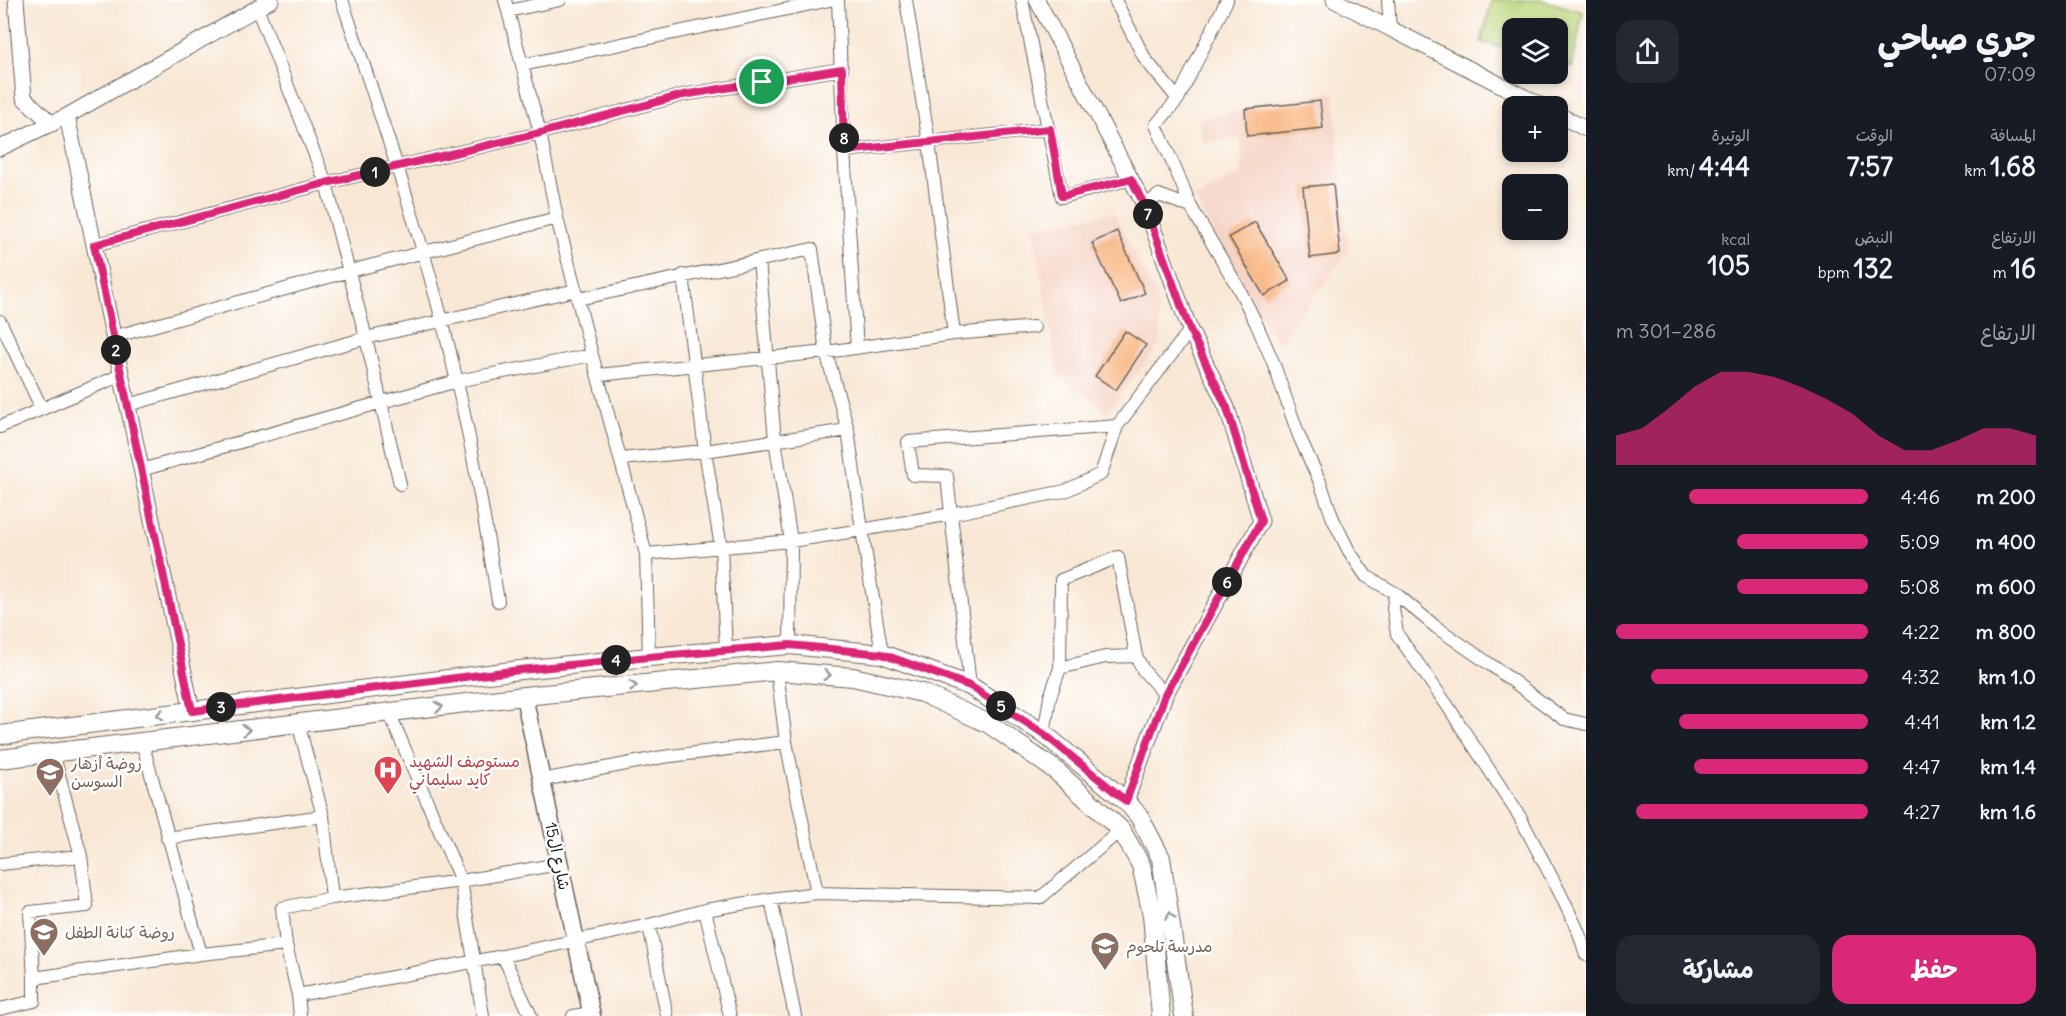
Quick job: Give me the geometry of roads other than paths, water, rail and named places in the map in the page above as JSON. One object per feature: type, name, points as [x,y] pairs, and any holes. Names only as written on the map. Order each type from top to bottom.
[{"type":"main road","points":[[0,735],[649,657],[790,645],[882,654],[970,686],[1044,734],[1126,801],[1139,816],[1161,858],[1184,1016]]},
{"type":"main road","points":[[0,759],[524,696],[777,671],[853,676],[922,693],[989,724],[1055,770],[1121,830],[1141,865],[1152,915],[1161,1016]]},
{"type":"main road","name":"شارع ال15","points":[[524,696],[591,1014]]},
{"type":"street","points":[[16,0],[24,98],[52,124]]},
{"type":"street","points":[[0,148],[67,116],[271,0]]},
{"type":"street","points":[[342,0],[423,252],[457,381],[498,601]]},
{"type":"street","points":[[560,0],[507,5],[540,133],[557,218],[646,554],[649,657]]},
{"type":"street","points":[[522,65],[830,0]]},
{"type":"street","points":[[838,0],[844,151],[857,348]]},
{"type":"street","points":[[906,0],[929,143],[954,334]]},
{"type":"street","points":[[1022,0],[1062,196],[1131,179]]},
{"type":"street","points":[[1037,0],[1145,206],[1190,330],[1227,408],[1261,521],[1165,695],[1126,801]]},
{"type":"street","points":[[1115,0],[1145,59],[1178,99]]},
{"type":"street","points":[[1227,0],[1178,99],[1155,125],[1182,182],[1191,207],[1256,323],[1333,519],[1349,551],[1366,576],[1395,593],[1436,627],[1564,718],[1586,724]]},
{"type":"street","points":[[1334,0],[1522,96]]},
{"type":"street","points":[[1388,0],[1390,29]]},
{"type":"street","points":[[257,8],[326,183],[382,401],[400,484]]},
{"type":"street","points":[[94,245],[326,183],[540,133],[683,95],[842,69]]},
{"type":"street","points":[[67,116],[192,711]]},
{"type":"street","points":[[1568,120],[1586,129]]},
{"type":"street","points":[[844,151],[1050,129]]},
{"type":"street","points":[[1145,206],[1159,195],[1191,207]]},
{"type":"street","points":[[113,337],[350,271],[557,218]]},
{"type":"street","points":[[128,405],[366,338],[441,321],[812,249],[826,352],[848,429],[882,654]]},
{"type":"street","points":[[759,260],[775,440],[791,541],[790,645]]},
{"type":"street","points":[[683,275],[705,451],[721,547],[726,650]]},
{"type":"street","points":[[0,321],[42,409]]},
{"type":"street","points":[[598,375],[826,352],[954,334],[1034,327]]},
{"type":"street","points":[[646,554],[791,541],[951,514],[1065,491],[1101,474],[1117,426],[1190,330]]},
{"type":"street","points":[[141,470],[457,381],[592,355]]},
{"type":"street","points":[[0,427],[121,375]]},
{"type":"street","points":[[970,686],[947,476],[913,475],[908,442],[1117,426]]},
{"type":"street","points":[[620,459],[705,451],[848,429]]},
{"type":"street","points":[[1044,734],[1050,697],[1060,668],[1061,580],[1118,556],[1136,656],[1143,670],[1165,695]]},
{"type":"street","points":[[1395,593],[1393,609],[1397,634],[1447,705],[1520,817],[1560,892],[1579,933],[1586,955]]},
{"type":"street","points":[[1060,668],[1105,657],[1136,656]]},
{"type":"street","points":[[777,671],[786,742],[817,894]]},
{"type":"street","points":[[389,712],[461,881],[483,1016]]},
{"type":"street","points":[[298,723],[323,816],[332,898]]},
{"type":"street","points":[[142,742],[201,954]]},
{"type":"street","points":[[542,780],[663,757],[786,742]]},
{"type":"street","points":[[0,1009],[34,1000],[30,912],[87,906],[81,856],[53,753]]},
{"type":"street","points":[[167,838],[323,816]]},
{"type":"street","points":[[298,994],[474,962],[649,925],[705,910],[771,899],[817,894],[1040,898],[1121,830]]},
{"type":"street","points":[[0,864],[81,856]]},
{"type":"street","points":[[300,1016],[298,994],[286,945],[282,908],[332,898],[461,881],[560,864]]},
{"type":"street","points":[[771,899],[795,1016]]},
{"type":"street","points":[[705,910],[730,1016]]},
{"type":"street","points":[[649,925],[668,1016]]},
{"type":"street","points":[[34,978],[201,954],[286,945]]},
{"type":"street","points":[[503,956],[531,1016]]},
{"type":"street","points":[[573,1016],[591,1014]]},
{"type":"place","name":"مستوصف الشهيد كايد سليماني","points":[[388,796]]},
{"type":"place","name":"روضة أزهار السوسن","points":[[50,798]]},
{"type":"place","name":"روضة كنانة الطفل","points":[[44,958]]},
{"type":"place","name":"مدرسة تلحوم","points":[[1105,972]]}]
